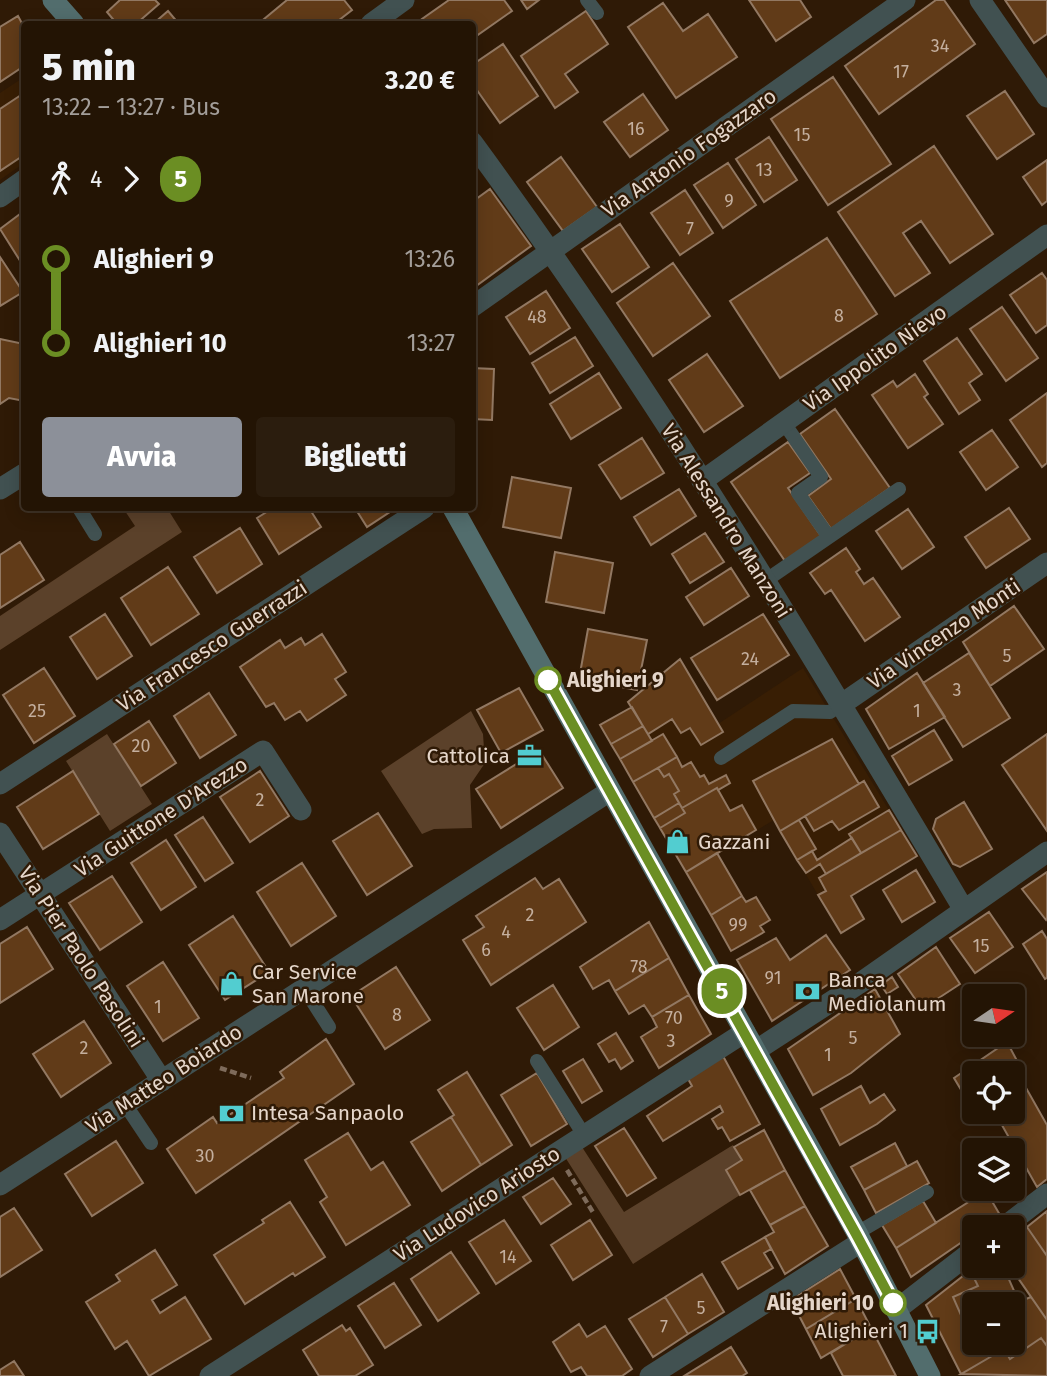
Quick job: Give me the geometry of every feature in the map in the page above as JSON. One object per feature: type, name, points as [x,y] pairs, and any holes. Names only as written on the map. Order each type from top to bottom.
[{"type":"main road","points":[[53,0],[71,21]]},
{"type":"main road","points":[[455,511],[859,1238],[930,1376]]},
{"type":"street","points":[[377,16],[404,0]]},
{"type":"street","name":"Via Antonio Fogazzaro","points":[[476,304],[905,0]]},
{"type":"street","points":[[980,0],[1047,97]]},
{"type":"street","name":"Via Alessandro Manzoni","points":[[476,147],[552,251],[702,481],[842,704],[964,910]]},
{"type":"street","points":[[0,197],[21,182]]},
{"type":"street","name":"Via Ippolito Nievo","points":[[702,481],[1047,235]]},
{"type":"street","points":[[0,489],[21,476]]},
{"type":"street","name":"Via Francesco Guerrazzi","points":[[0,785],[419,511]]},
{"type":"street","name":"Via Vincenzo Monti","points":[[842,704],[1047,563]]},
{"type":"street","name":"Via Guittone D'Arezzo","points":[[0,920],[263,751],[301,810]]},
{"type":"street","name":"Via Matteo Boiardo","points":[[0,1185],[610,791]]},
{"type":"street","name":"Via Pier Paolo Pasolini","points":[[0,832],[162,1080]]},
{"type":"street","name":"Via Ludovico Ariosto","points":[[210,1376],[584,1135],[863,981],[1047,852]]},
{"type":"street","points":[[1020,1215],[1047,1194]]},
{"type":"street","points":[[650,1376],[859,1238]]},
{"type":"street","points":[[896,1310],[962,1260]]},
{"type":"lane","points":[[587,0],[597,13]]},
{"type":"lane","points":[[783,423],[821,477],[798,493],[829,537]]},
{"type":"lane","points":[[765,582],[899,489]]},
{"type":"lane","points":[[81,511],[95,534]]},
{"type":"lane","points":[[721,758],[793,711],[830,712],[842,704]]},
{"type":"lane","points":[[304,988],[329,1027]]},
{"type":"lane","points":[[537,1061],[584,1135]]},
{"type":"lane","points":[[125,1104],[151,1143]]},
{"type":"lane","points":[[859,1238],[927,1192]]},
{"type":"path","points":[[556,1153],[594,1214]]},
{"type":"shaded area","points":[[21,79],[21,165],[0,180],[0,93]]},
{"type":"shaded area","points":[[125,511],[169,511],[182,532],[0,650],[0,616],[135,526]]},
{"type":"shaded area","points":[[680,659],[718,724],[803,668],[901,830],[820,878],[826,891],[818,895],[774,820],[686,872],[654,818],[679,792],[658,768],[676,757],[663,734],[652,741],[632,707]]},
{"type":"shaded area","points":[[471,711],[483,734],[485,763],[470,785],[472,828],[434,829],[422,834],[381,771]]},
{"type":"shaded area","points":[[107,734],[152,804],[110,831],[66,761]]},
{"type":"shaded area","points":[[733,1145],[742,1160],[726,1171],[740,1195],[633,1264],[565,1157],[582,1147],[624,1212]]},
{"type":"building","points":[[120,0],[155,0],[159,4],[139,21],[114,21],[107,12]]},
{"type":"building","points":[[287,0],[344,0],[352,10],[338,21],[262,21]]},
{"type":"building","points":[[449,0],[504,0],[512,11],[476,36],[476,21],[422,19]]},
{"type":"building","points":[[521,0],[539,0],[527,9]]},
{"type":"building","points":[[749,0],[800,0],[811,17],[776,41]]},
{"type":"building","points":[[936,0],[944,0],[975,44],[879,114],[845,66]]},
{"type":"building","points":[[1005,0],[1047,0],[1047,34],[1034,43]]},
{"type":"building","points":[[663,3],[683,31],[708,14],[737,57],[676,98],[628,27]]},
{"type":"building","points":[[168,11],[176,21],[156,21]]},
{"type":"building","points":[[586,11],[608,44],[565,74],[578,92],[555,108],[521,56]]},
{"type":"building","points":[[18,16],[21,22],[21,68],[0,82],[0,27]]},
{"type":"building","points":[[503,44],[538,96],[500,123],[476,89],[476,62]]},
{"type":"building","points":[[833,77],[891,164],[828,205],[771,119]]},
{"type":"building","points":[[1005,91],[1034,134],[997,159],[967,116]]},
{"type":"building","points":[[643,94],[668,130],[630,157],[604,122]]},
{"type":"building","points":[[21,95],[21,157],[0,171],[0,109]]},
{"type":"building","points":[[769,137],[797,180],[764,202],[736,159]]},
{"type":"building","points":[[934,146],[993,234],[950,263],[921,221],[903,233],[930,273],[895,296],[838,212]]},
{"type":"building","points":[[561,157],[597,207],[563,231],[527,182]]},
{"type":"building","points":[[1047,160],[1047,201],[1042,205],[1023,177]]},
{"type":"building","points":[[728,163],[756,205],[723,228],[694,185]]},
{"type":"building","points":[[490,189],[531,246],[476,286],[476,199]]},
{"type":"building","points":[[685,190],[713,233],[680,255],[651,213]]},
{"type":"building","points":[[21,213],[21,262],[0,229]]},
{"type":"building","points":[[620,224],[649,267],[612,292],[582,249]]},
{"type":"building","points":[[827,238],[877,314],[780,378],[730,301]]},
{"type":"building","points":[[0,257],[21,289],[21,293],[0,306]]},
{"type":"building","points":[[673,263],[710,316],[653,356],[617,303]]},
{"type":"building","points":[[1042,273],[1047,280],[1047,325],[1036,333],[1010,295]]},
{"type":"building","points":[[546,291],[570,328],[530,354],[506,317]]},
{"type":"building","points":[[1002,307],[1038,358],[1006,381],[970,329]]},
{"type":"building","points":[[575,337],[593,366],[550,393],[532,363]]},
{"type":"building","points":[[957,338],[982,374],[969,383],[980,400],[959,414],[924,361]]},
{"type":"building","points":[[0,339],[21,343],[21,399],[9,398],[0,404]]},
{"type":"building","points":[[707,354],[743,406],[704,432],[669,380]]},
{"type":"building","points":[[476,368],[494,369],[492,420],[476,419]]},
{"type":"building","points":[[599,373],[621,408],[571,439],[550,404]]},
{"type":"building","points":[[915,374],[928,394],[924,397],[943,424],[908,448],[872,395],[893,381],[897,387]]},
{"type":"building","points":[[1047,393],[1047,463],[1042,467],[1010,420]]},
{"type":"building","points":[[835,409],[890,488],[831,529],[808,496],[831,479],[800,434]]},
{"type":"building","points":[[992,430],[1018,467],[986,490],[960,452]]},
{"type":"building","points":[[642,438],[664,473],[621,499],[599,465]]},
{"type":"building","points":[[788,442],[810,473],[788,488],[821,536],[785,561],[731,482]]},
{"type":"building","points":[[512,477],[571,488],[561,538],[503,527]]},
{"type":"building","points":[[679,489],[696,516],[651,545],[634,517]]},
{"type":"building","points":[[1009,508],[1030,539],[986,568],[965,537]]},
{"type":"building","points":[[908,509],[934,547],[902,569],[876,531]]},
{"type":"building","points":[[268,511],[311,511],[321,527],[279,554],[257,518]]},
{"type":"building","points":[[357,511],[391,511],[367,527]]},
{"type":"building","points":[[240,528],[262,564],[217,593],[194,557]]},
{"type":"building","points":[[705,533],[724,562],[690,583],[672,554]]},
{"type":"building","points":[[20,542],[44,580],[0,608],[0,555]]},
{"type":"building","points":[[846,548],[860,569],[856,572],[864,584],[873,578],[900,617],[865,641],[831,590],[825,594],[810,573]]},
{"type":"building","points":[[555,552],[613,563],[604,613],[546,602]]},
{"type":"building","points":[[168,567],[199,614],[151,645],[121,598]]},
{"type":"building","points":[[731,568],[749,596],[704,625],[686,597]]},
{"type":"building","points":[[1014,606],[1044,649],[990,686],[963,642]]},
{"type":"building","points":[[105,614],[132,656],[97,679],[70,637]]},
{"type":"building","points":[[763,614],[789,655],[717,700],[691,658]]},
{"type":"building","points":[[588,629],[647,640],[637,690],[579,679]]},
{"type":"building","points":[[322,634],[346,672],[335,679],[346,695],[307,721],[300,711],[285,720],[274,703],[266,707],[240,667],[280,640],[285,648],[301,638],[305,645]]},
{"type":"building","points":[[969,653],[1010,718],[963,747],[923,683]]},
{"type":"building","points":[[680,659],[723,732],[701,745],[690,728],[681,733],[672,719],[648,734],[628,702]]},
{"type":"building","points":[[44,668],[75,716],[34,743],[3,695]]},
{"type":"building","points":[[917,673],[945,717],[889,749],[866,709]]},
{"type":"building","points":[[519,688],[543,730],[501,753],[477,710]]},
{"type":"building","points":[[209,693],[236,735],[200,758],[174,716]]},
{"type":"building","points":[[632,707],[643,726],[611,744],[600,725]]},
{"type":"building","points":[[149,721],[176,763],[141,786],[114,744]]},
{"type":"building","points":[[643,726],[652,741],[620,759],[611,744]]},
{"type":"building","points":[[934,730],[952,760],[909,785],[892,756]]},
{"type":"building","points":[[663,734],[677,757],[633,782],[620,759]]},
{"type":"building","points":[[1047,734],[1047,831],[1002,765]]},
{"type":"building","points":[[832,739],[859,784],[780,831],[753,781]]},
{"type":"building","points":[[539,750],[563,788],[501,828],[476,789]]},
{"type":"building","points":[[677,757],[682,767],[691,762],[700,777],[704,775],[709,784],[726,775],[730,783],[682,808],[674,794],[679,791],[669,774],[664,777],[658,768]]},
{"type":"building","points":[[658,768],[664,777],[669,774],[679,791],[674,794],[679,803],[654,818],[633,782]]},
{"type":"building","points":[[73,771],[99,814],[43,849],[17,807]]},
{"type":"building","points":[[260,771],[289,816],[250,842],[220,797]]},
{"type":"building","points":[[864,781],[879,807],[839,830],[832,821],[814,831],[805,816]]},
{"type":"building","points":[[717,788],[730,811],[742,805],[756,830],[686,872],[660,828],[685,813],[682,808]]},
{"type":"building","points":[[964,802],[992,849],[960,867],[953,864],[933,829],[936,819]]},
{"type":"building","points":[[679,803],[685,813],[660,828],[654,818]]},
{"type":"building","points":[[889,810],[901,830],[861,853],[849,834]]},
{"type":"building","points":[[378,813],[412,866],[367,895],[333,841]]},
{"type":"building","points":[[203,817],[233,863],[205,881],[175,835]]},
{"type":"building","points":[[799,820],[816,849],[797,860],[780,831]]},
{"type":"building","points":[[901,830],[917,856],[851,896],[864,919],[841,933],[818,895],[826,891],[819,878]]},
{"type":"building","points":[[852,838],[861,853],[826,874],[820,864],[806,873],[797,860],[812,851],[817,860]]},
{"type":"building","points":[[166,840],[196,887],[161,910],[131,863]]},
{"type":"building","points":[[717,853],[742,896],[711,915],[686,872]]},
{"type":"building","points":[[302,863],[336,916],[291,946],[257,892]]},
{"type":"building","points":[[916,870],[935,902],[902,922],[883,890]]},
{"type":"building","points":[[1047,872],[1047,918],[1046,920],[1022,889]]},
{"type":"building","points":[[112,876],[142,922],[100,950],[69,903]]},
{"type":"building","points":[[535,878],[543,889],[559,879],[586,922],[491,985],[463,940],[484,927],[476,916]]},
{"type":"building","points":[[742,896],[746,902],[756,897],[770,920],[760,926],[764,932],[731,951],[711,915]]},
{"type":"building","points":[[989,912],[1013,947],[975,973],[950,938]]},
{"type":"building","points":[[233,916],[269,972],[225,1000],[189,945]]},
{"type":"building","points":[[649,922],[669,958],[615,991],[609,980],[593,989],[580,967]]},
{"type":"building","points":[[27,927],[53,969],[0,1003],[0,944]]},
{"type":"building","points":[[1042,931],[1047,939],[1045,979],[1023,944]]},
{"type":"building","points":[[826,935],[850,970],[772,1021],[737,960],[776,938],[790,960]]},
{"type":"building","points":[[936,947],[960,984],[922,1009],[898,974]]},
{"type":"building","points":[[669,958],[689,995],[652,1017],[644,1005],[629,1014],[615,991]]},
{"type":"building","points":[[163,962],[199,1018],[163,1041],[127,986]]},
{"type":"building","points":[[396,967],[430,1020],[385,1049],[351,996]]},
{"type":"building","points":[[892,977],[898,987],[887,994],[881,985]]},
{"type":"building","points":[[553,985],[579,1027],[544,1050],[517,1008]]},
{"type":"building","points":[[875,989],[900,1034],[851,1073],[813,1095],[788,1049]]},
{"type":"building","points":[[689,995],[711,1034],[659,1068],[641,1037],[657,1027],[652,1017]]},
{"type":"building","points":[[84,1021],[111,1063],[61,1097],[33,1054]]},
{"type":"building","points":[[616,1033],[633,1061],[621,1069],[615,1059],[609,1062],[598,1044]]},
{"type":"building","points":[[326,1039],[354,1084],[196,1193],[167,1149],[213,1117],[217,1123],[284,1078],[280,1072]]},
{"type":"building","points":[[1000,1047],[1010,1047],[1017,1061],[979,1061]]},
{"type":"building","points":[[723,1056],[760,1124],[730,1141],[722,1127],[718,1129],[712,1119],[723,1112],[720,1106],[663,1141],[647,1116],[692,1086],[687,1077]]},
{"type":"building","points":[[583,1059],[602,1091],[582,1103],[563,1071]]},
{"type":"building","points":[[467,1072],[512,1145],[481,1165],[451,1117],[454,1115],[438,1090]]},
{"type":"building","points":[[537,1073],[567,1124],[531,1146],[501,1095]]},
{"type":"building","points":[[962,1073],[962,1091],[954,1078]]},
{"type":"building","points":[[861,1086],[870,1103],[884,1094],[895,1110],[877,1124],[840,1145],[821,1109]]},
{"type":"building","points":[[1025,1086],[1047,1125],[1047,1179],[1037,1187],[1025,1166],[1025,1138],[1009,1138],[1001,1124],[1025,1124]]},
{"type":"building","points":[[451,1117],[481,1165],[442,1191],[411,1142]]},
{"type":"building","points":[[624,1128],[656,1178],[627,1196],[595,1146]]},
{"type":"building","points":[[764,1130],[785,1170],[740,1195],[726,1170],[742,1160],[734,1147]]},
{"type":"building","points":[[348,1133],[371,1170],[383,1162],[410,1205],[346,1245],[320,1202],[327,1197],[305,1160]]},
{"type":"building","points":[[116,1141],[143,1183],[92,1216],[65,1174]]},
{"type":"building","points":[[895,1143],[907,1166],[864,1190],[851,1167]]},
{"type":"building","points":[[917,1161],[929,1183],[876,1213],[864,1190]]},
{"type":"building","points":[[785,1170],[805,1206],[770,1225],[750,1190]]},
{"type":"building","points":[[553,1178],[571,1204],[541,1224],[523,1197]]},
{"type":"building","points":[[923,1201],[936,1223],[896,1248],[882,1225]]},
{"type":"building","points":[[970,1201],[992,1201],[1000,1215],[962,1215],[962,1242],[911,1277],[896,1248]]},
{"type":"building","points":[[290,1202],[325,1257],[295,1276],[293,1273],[245,1304],[214,1255],[264,1223],[262,1220]]},
{"type":"building","points":[[805,1206],[828,1246],[785,1274],[765,1237],[774,1232],[770,1225]]},
{"type":"building","points":[[14,1208],[42,1250],[0,1277],[0,1217]]},
{"type":"building","points":[[1047,1211],[1047,1256],[1027,1227]]},
{"type":"building","points":[[504,1220],[531,1261],[496,1284],[469,1242]]},
{"type":"building","points":[[590,1220],[612,1255],[573,1280],[551,1245]]},
{"type":"building","points":[[1027,1227],[1047,1256],[1047,1320],[1018,1278],[1025,1278]]},
{"type":"building","points":[[765,1237],[771,1249],[764,1253],[773,1268],[738,1289],[722,1262]]},
{"type":"building","points":[[155,1250],[177,1285],[152,1300],[160,1313],[185,1297],[211,1339],[149,1376],[127,1341],[115,1349],[86,1302],[120,1281],[116,1275]]},
{"type":"building","points":[[451,1252],[479,1293],[438,1321],[411,1279]]},
{"type":"building","points":[[840,1269],[856,1299],[806,1329],[791,1300]]},
{"type":"building","points":[[702,1274],[724,1312],[688,1334],[665,1297]]},
{"type":"building","points":[[962,1277],[974,1278],[978,1286],[953,1297],[962,1317],[962,1355],[994,1355],[961,1374],[926,1305]]},
{"type":"building","points":[[974,1278],[1008,1278],[1015,1292],[964,1292],[978,1286]]},
{"type":"building","points":[[394,1283],[421,1325],[385,1348],[358,1306]]},
{"type":"building","points":[[962,1293],[962,1317],[953,1297]]},
{"type":"building","points":[[665,1297],[688,1334],[653,1357],[629,1319]]},
{"type":"building","points":[[1031,1297],[1047,1320],[1047,1346],[1041,1338],[1025,1349],[1025,1299]]},
{"type":"building","points":[[856,1299],[871,1328],[821,1358],[806,1329]]},
{"type":"building","points":[[579,1324],[587,1337],[605,1326],[632,1369],[622,1376],[587,1376],[581,1367],[571,1372],[553,1342]]},
{"type":"building","points":[[342,1325],[346,1331],[350,1328],[373,1365],[355,1376],[319,1376],[303,1350]]},
{"type":"building","points":[[871,1328],[896,1376],[843,1376],[831,1353]]},
{"type":"building","points":[[1041,1338],[1047,1346],[1047,1376],[961,1374],[994,1355],[1008,1355],[1010,1359],[1016,1355],[1025,1355],[1025,1349]]},
{"type":"building","points":[[731,1347],[747,1373],[742,1376],[684,1376]]},
{"type":"building","points":[[14,1361],[24,1376],[0,1376],[0,1370]]},
{"type":"bus line","name":"5","points":[[548,680],[893,1303]]},
{"type":"place","name":"Alighieri 9","points":[[548,680]]},
{"type":"place","name":"Cattolica","points":[[530,756]]},
{"type":"place","name":"Gazzani","points":[[678,842]]},
{"type":"place","name":"Car Service San Marone","points":[[232,984]]},
{"type":"place","name":"Banca Mediolanum","points":[[808,992]]},
{"type":"place","name":"Intesa Sanpaolo","points":[[231,1113]]},
{"type":"place","name":"Alighieri 10","points":[[893,1303]]},
{"type":"place","name":"Alighieri 1","points":[[928,1331]]}]
